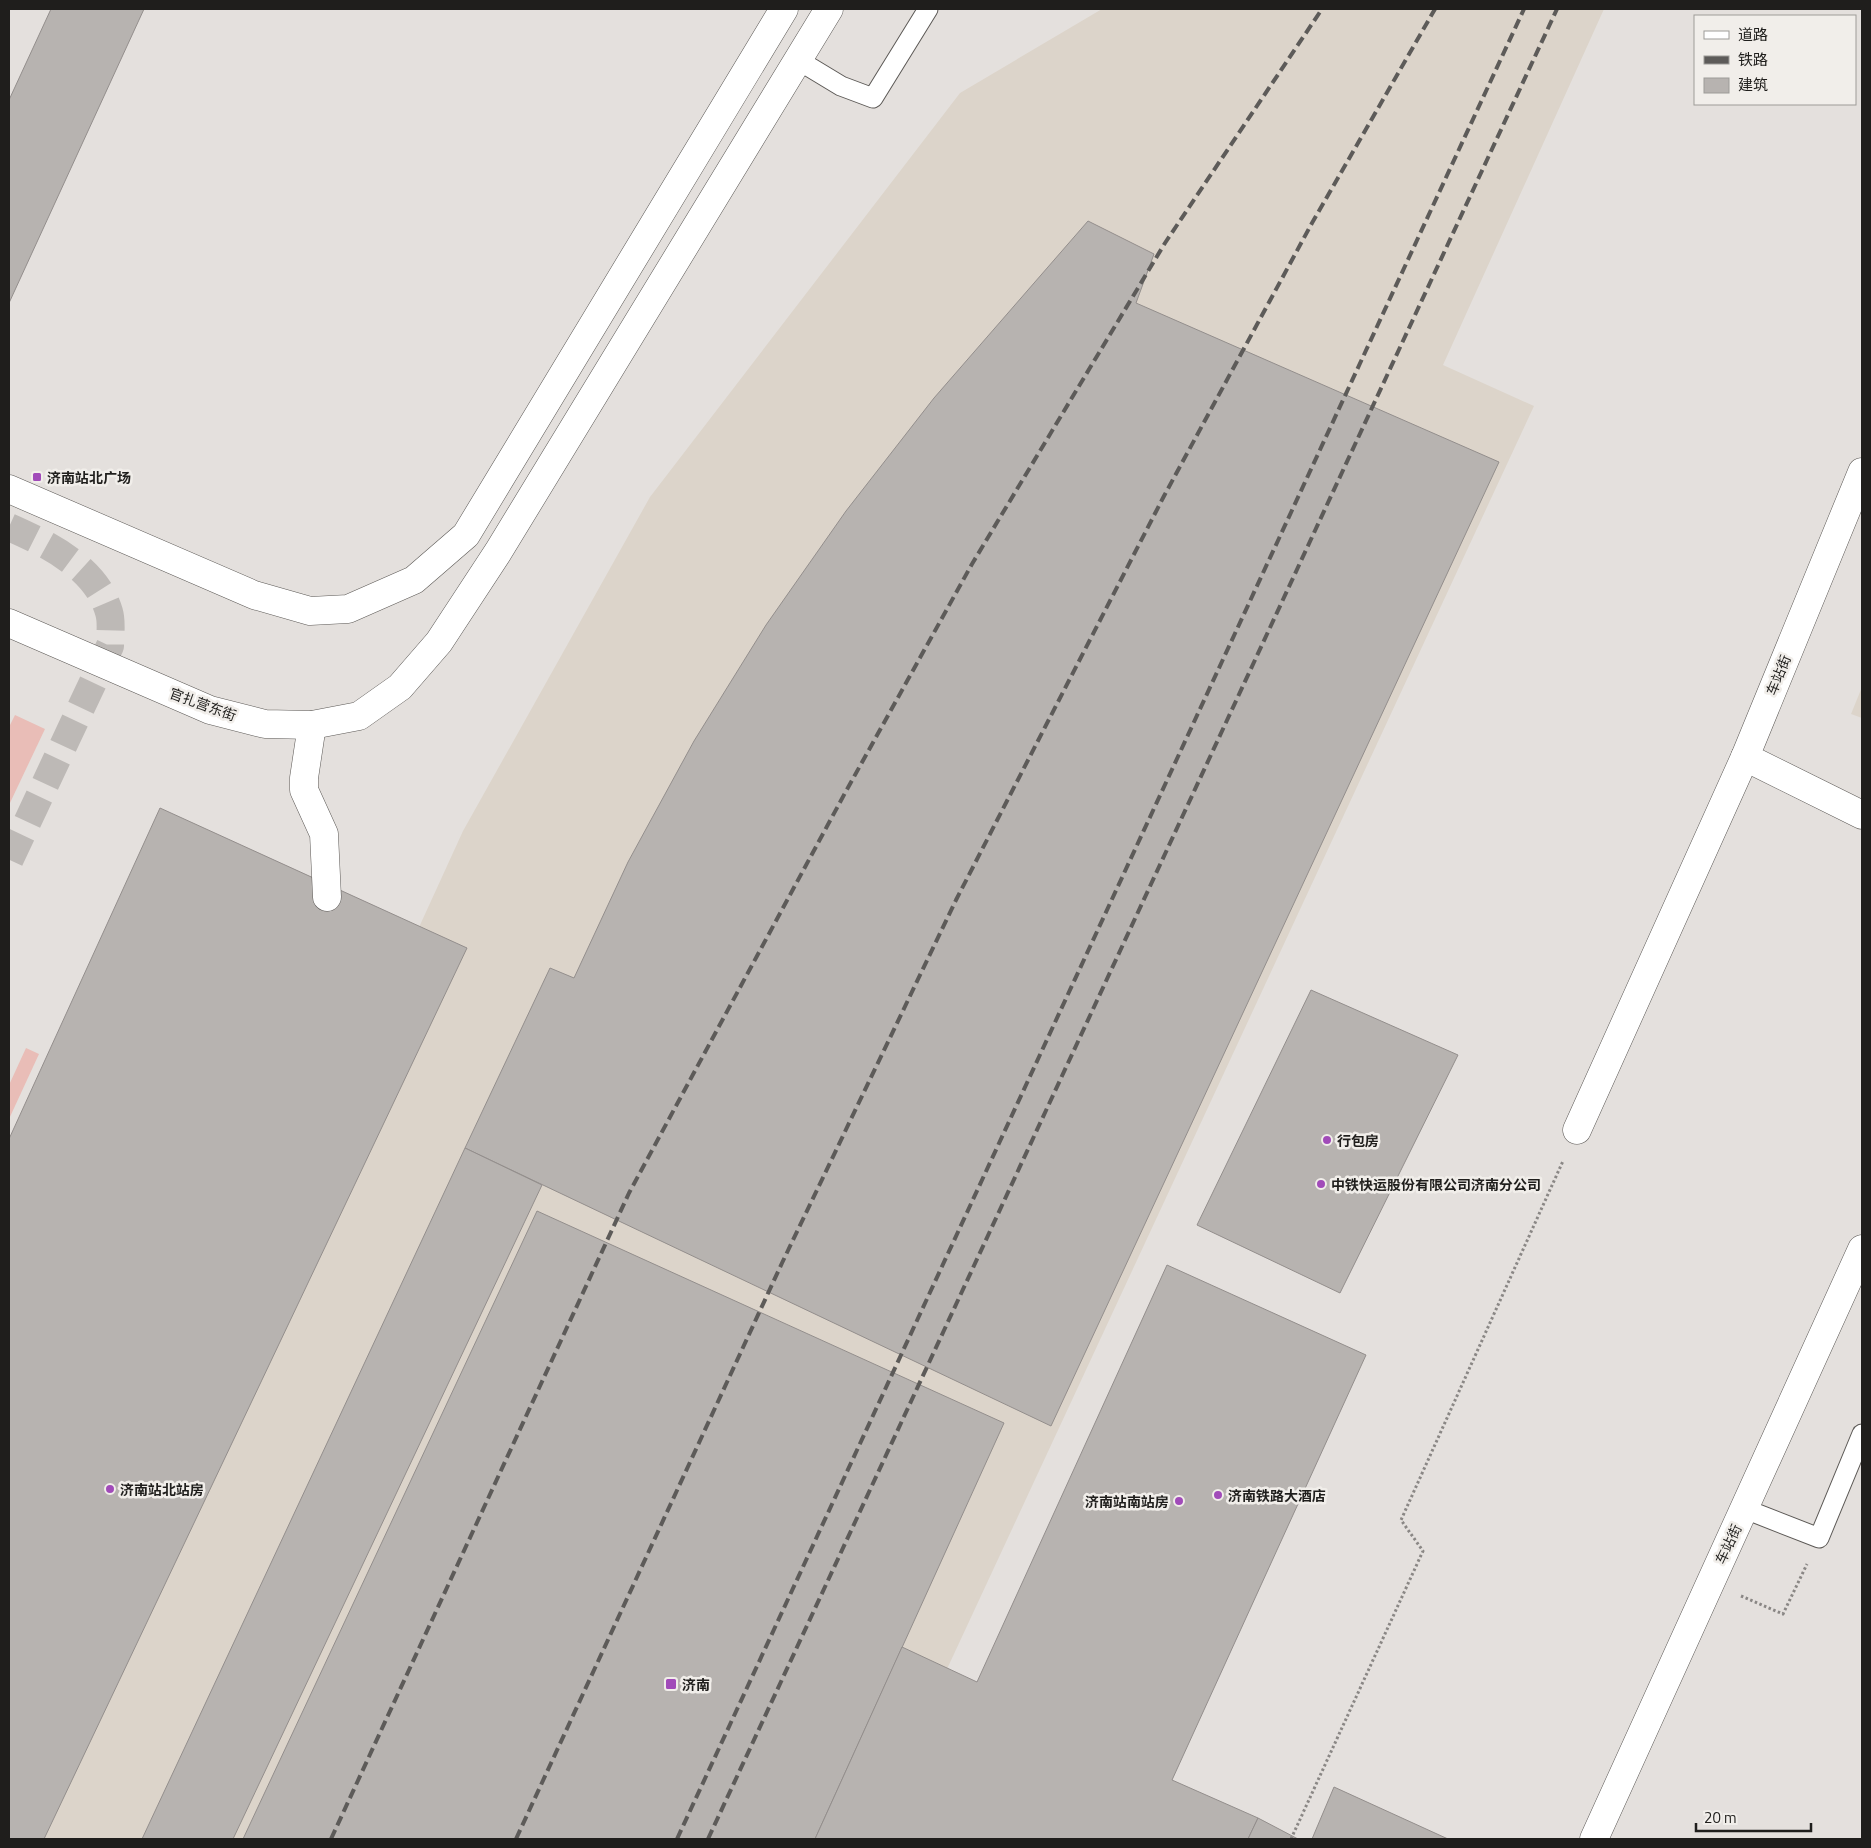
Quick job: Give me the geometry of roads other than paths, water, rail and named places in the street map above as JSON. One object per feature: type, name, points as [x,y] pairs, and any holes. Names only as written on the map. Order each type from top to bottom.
[{"type":"main road","points":[[9,489],[254,595],[310,611],[348,609],[414,580],[466,534],[784,9]]},
{"type":"main road","name":"官扎营东街","points":[[9,623],[210,710],[265,724],[312,725],[359,716],[400,687],[439,642],[498,552],[830,9]]},
{"type":"main road","name":"车站街","points":[[1577,1130],[1746,757],[1862,472]]},
{"type":"main road","points":[[312,725],[304,790],[324,834],[327,897]]},
{"type":"main road","points":[[1746,757],[1862,815]]},
{"type":"main road","name":"车站街","points":[[1594,1839],[1862,1249]]},
{"type":"lane","points":[[798,60],[841,86],[873,98],[928,9]]},
{"type":"lane","points":[[1745,1509],[1819,1538],[1862,1434]]},
{"type":"tunnel","points":[[9,527],[39,541],[82,570],[103,596],[109,612],[111,625],[110,646],[9,861]]},
{"type":"railway","points":[[331,1839],[629,1193],[845,793],[972,564],[1165,243],[1322,9]]},
{"type":"railway","points":[[516,1839],[782,1263],[956,900],[1164,496],[1312,223],[1435,9]]},
{"type":"railway","points":[[677,1839],[1524,9]]},
{"type":"railway","points":[[708,1839],[1557,9]]},
{"type":"place","name":"济南站北广场","points":[[37,477]]},
{"type":"place","name":"行包房","points":[[1327,1140]]},
{"type":"place","name":"中铁快运股份有限公司济南分公司","points":[[1321,1184]]},
{"type":"place","name":"济南站北站房","points":[[110,1489]]},
{"type":"place","name":"济南铁路大酒店","points":[[1218,1495]]},
{"type":"place","name":"济南站南站房","points":[[1179,1501]]},
{"type":"place","name":"济南","points":[[671,1684]]}]
